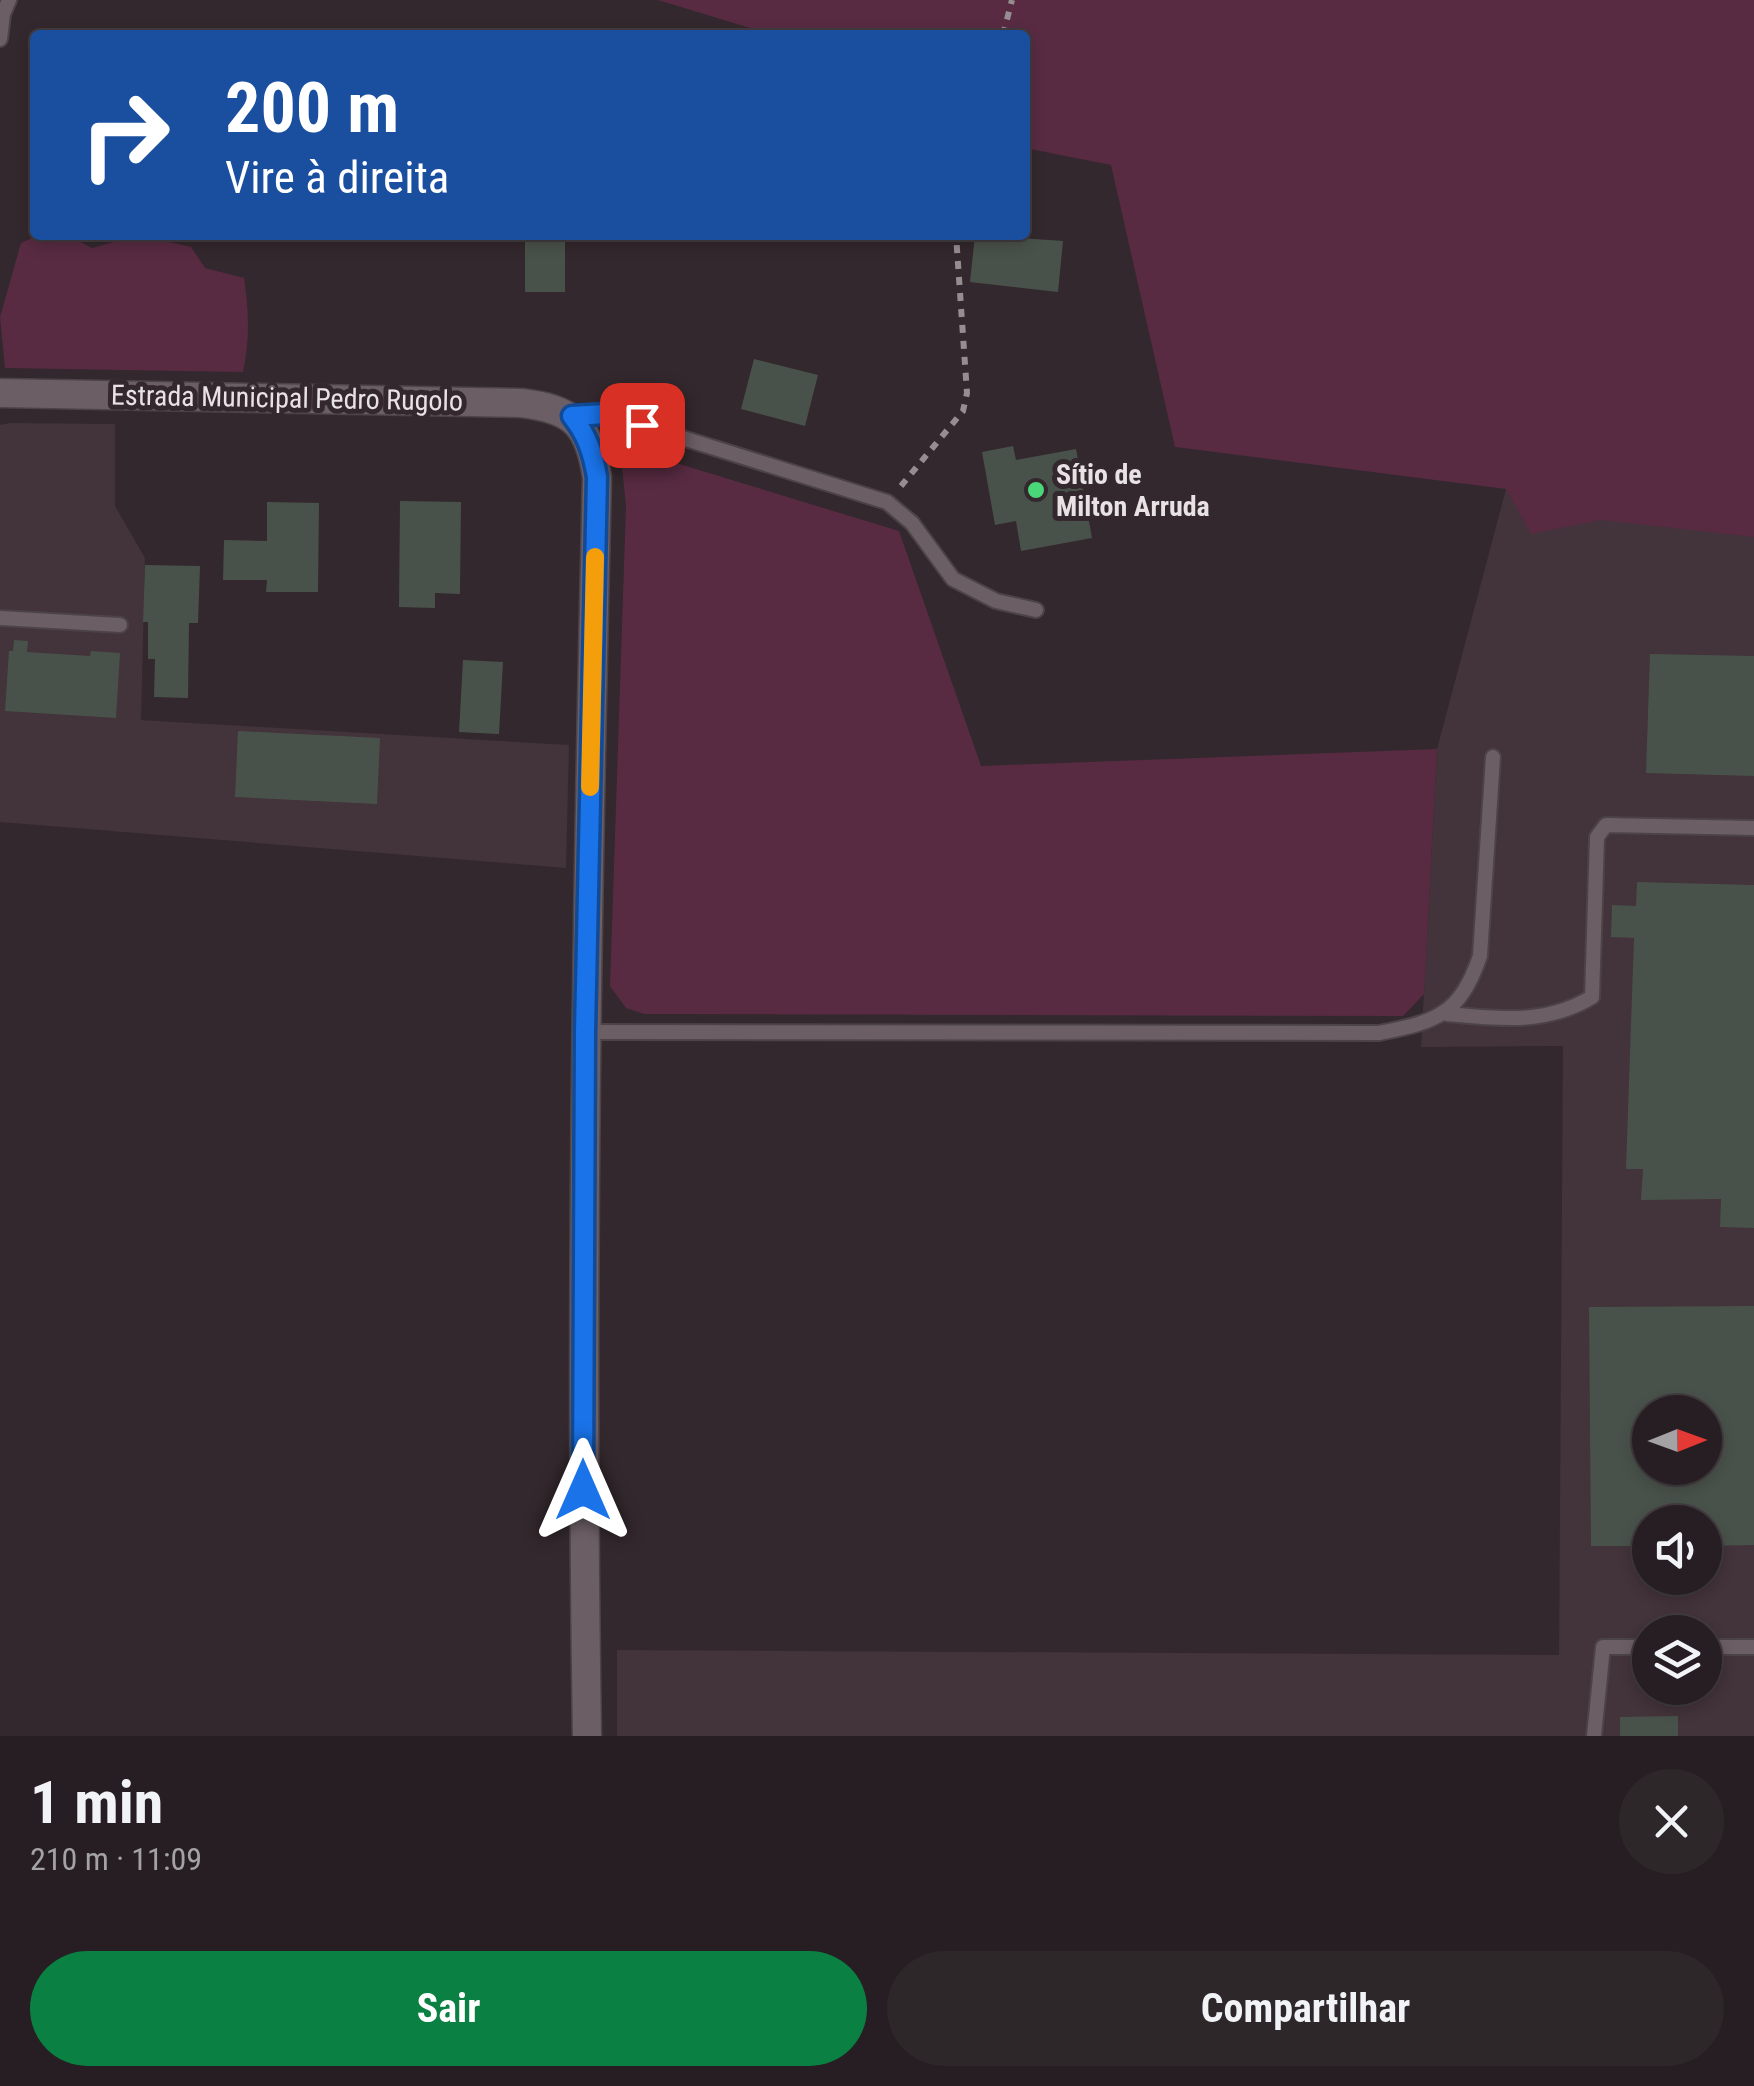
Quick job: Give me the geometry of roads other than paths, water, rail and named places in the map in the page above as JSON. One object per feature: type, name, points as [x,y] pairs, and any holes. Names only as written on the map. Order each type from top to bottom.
[{"type":"street","name":"Estrada Municipal Pedro Rugolo","points":[[0,393],[522,403],[546,406],[572,416]]},
{"type":"street","points":[[572,416],[593,454],[597,477],[585,1032],[583,1490],[587,1736]]},
{"type":"lane","points":[[0,39],[8,0]]},
{"type":"lane","points":[[572,416],[606,414],[887,502],[912,523],[954,579],[996,601],[1036,610]]},
{"type":"lane","points":[[0,618],[120,625]]},
{"type":"lane","points":[[1446,1014],[1470,983],[1480,956],[1493,757]]},
{"type":"lane","points":[[585,1032],[1380,1033],[1420,1025],[1446,1014],[1532,1020],[1570,1011],[1592,998],[1598,837],[1606,826],[1754,828]]},
{"type":"lane","points":[[1594,1736],[1603,1646],[1632,1647]]},
{"type":"lane","points":[[1722,1647],[1754,1647]]},
{"type":"place","name":"Sítio de Milton Arruda","points":[[1036,490]]}]
